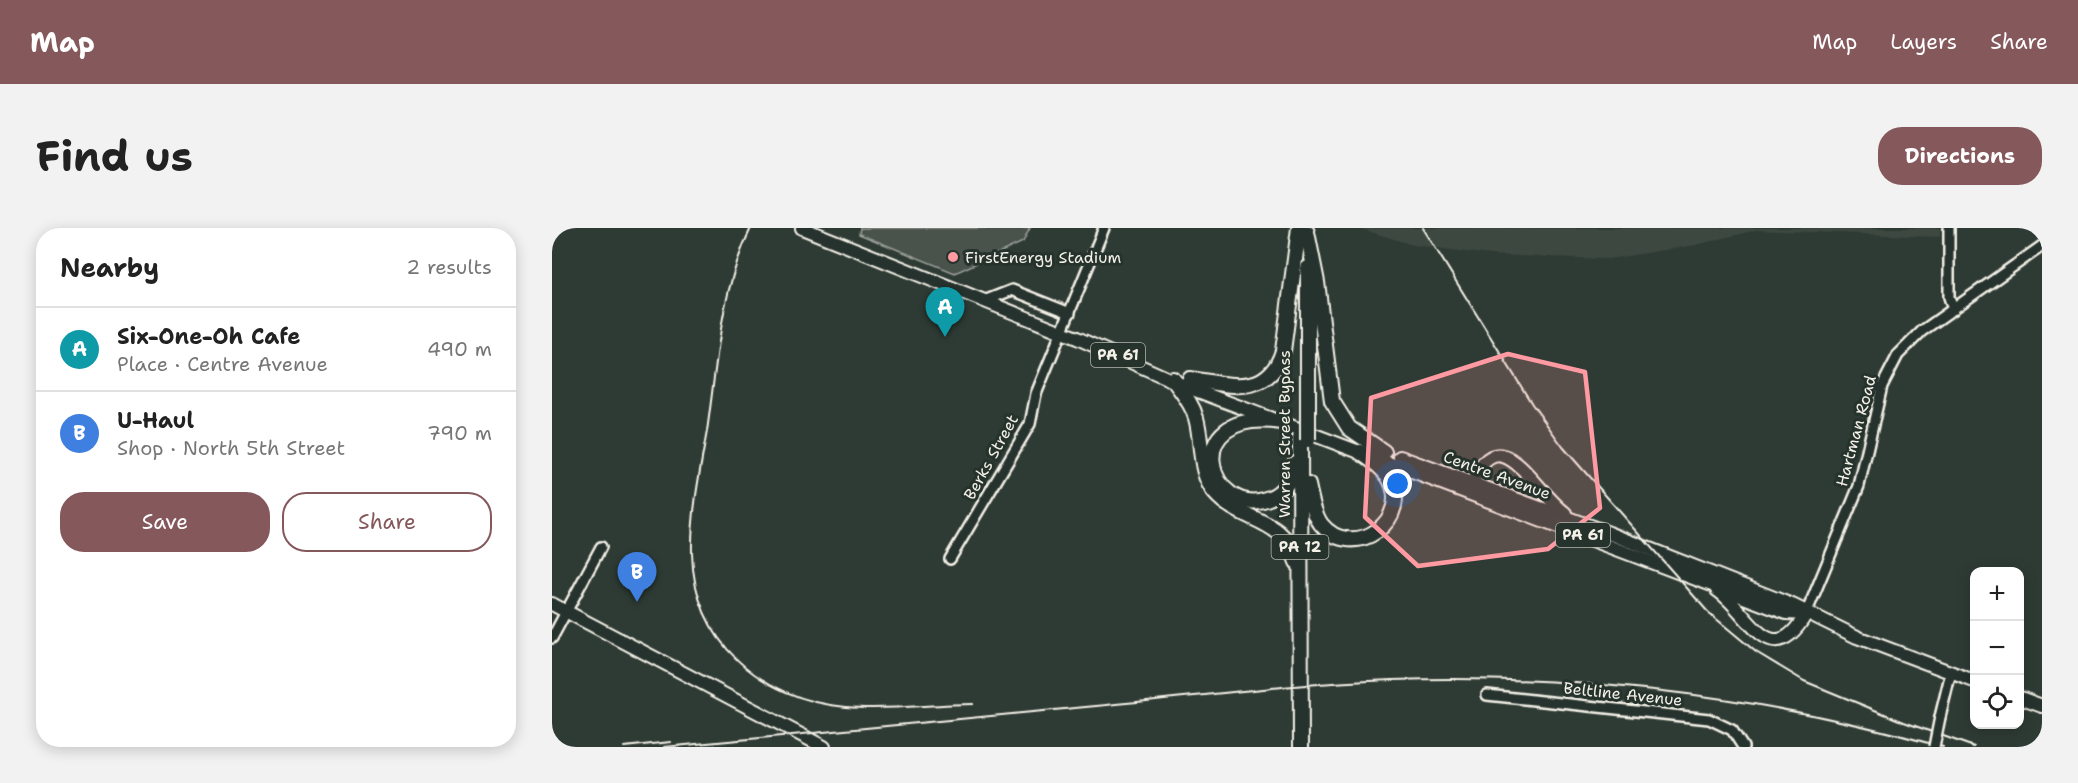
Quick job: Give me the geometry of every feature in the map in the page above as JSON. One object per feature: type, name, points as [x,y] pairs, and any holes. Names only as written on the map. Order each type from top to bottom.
[{"type":"highway","points":[[1190,379],[1245,386],[1258,382],[1273,371],[1282,351],[1303,229]]},
{"type":"highway","points":[[1303,229],[1317,282],[1332,401],[1349,428],[1384,452]]},
{"type":"highway","name":"Warren Street Bypass","points":[[1301,747],[1300,575],[1304,439],[1303,229]]},
{"type":"highway","points":[[1173,379],[1195,413],[1205,471],[1212,489],[1226,502],[1284,536],[1293,552],[1300,575]]},
{"type":"highway","points":[[1281,422],[1260,419],[1241,421],[1230,427],[1219,438],[1213,453],[1214,469],[1220,483],[1231,495],[1242,500],[1258,501],[1279,492],[1292,477],[1304,439]]},
{"type":"highway","name":"Warren Street Bypass","points":[[1304,439],[1308,485],[1309,742]]},
{"type":"highway","points":[[1308,485],[1317,516],[1331,533],[1356,540],[1377,532],[1391,515],[1394,489],[1386,473],[1360,452]]},
{"type":"main road","name":"Centre Avenue","points":[[802,228],[1281,422],[1360,452],[1575,520],[1792,605],[1806,614],[1970,679]]},
{"type":"main road","name":"Centre Avenue","points":[[1173,379],[1190,379],[1384,452],[1786,613],[1806,614]]},
{"type":"main road","points":[[1471,488],[1477,470],[1486,460],[1496,456],[1510,458],[1522,466],[1552,503],[1575,520]]},
{"type":"main road","points":[[1704,581],[1727,597],[1752,628],[1766,637],[1788,638],[1797,630],[1806,614]]},
{"type":"main road","points":[[552,604],[824,747]]},
{"type":"main road","points":[[2024,700],[2042,706]]},
{"type":"street","name":"Berks Street","points":[[950,559],[1030,424],[1036,394],[1104,228]]},
{"type":"street","points":[[1949,228],[1948,297],[1953,310]]},
{"type":"street","name":"Hartman Road","points":[[1806,614],[1859,486],[1886,376],[1898,355],[1922,331],[2042,246]]},
{"type":"street","points":[[984,301],[1012,290],[1070,313]]},
{"type":"street","points":[[552,638],[601,547]]},
{"type":"street","points":[[1934,747],[1951,672]]},
{"type":"street","name":"Beltline Avenue","points":[[1487,695],[1709,719],[1732,730],[1743,747]]},
{"type":"highlighted area","points":[[1508,354],[1585,372],[1600,508],[1548,549],[1418,566],[1365,517],[1371,398]]},
{"type":"shaded area","name":"FirstEnergy Stadium","points":[[860,228],[1030,228],[1023,242],[955,273],[859,234]]},
{"type":"shaded area","points":[[1358,228],[1940,228],[1940,237],[1756,230],[1696,245],[1608,259],[1491,255],[1413,245]]},
{"type":"railway","points":[[751,228],[732,277],[726,302],[694,507],[692,553],[696,585],[705,613],[719,639],[738,660],[760,678],[786,692],[815,702],[862,708],[973,704]]},
{"type":"railway","points":[[1423,228],[1532,404],[1563,447],[1708,612],[1756,652],[1804,681],[1904,722],[1974,747]]},
{"type":"railway","points":[[664,747],[1282,687],[1393,680],[1463,679],[1602,685],[1671,692],[1808,714],[1943,747]]},
{"type":"railway","points":[[624,747],[671,742]]},
{"type":"place","name":"FirstEnergy Stadium","points":[[953,257]]},
{"type":"place","name":"Six-One-Oh Cafe","points":[[945,337]]},
{"type":"place","name":"U-Haul","points":[[637,602]]}]
